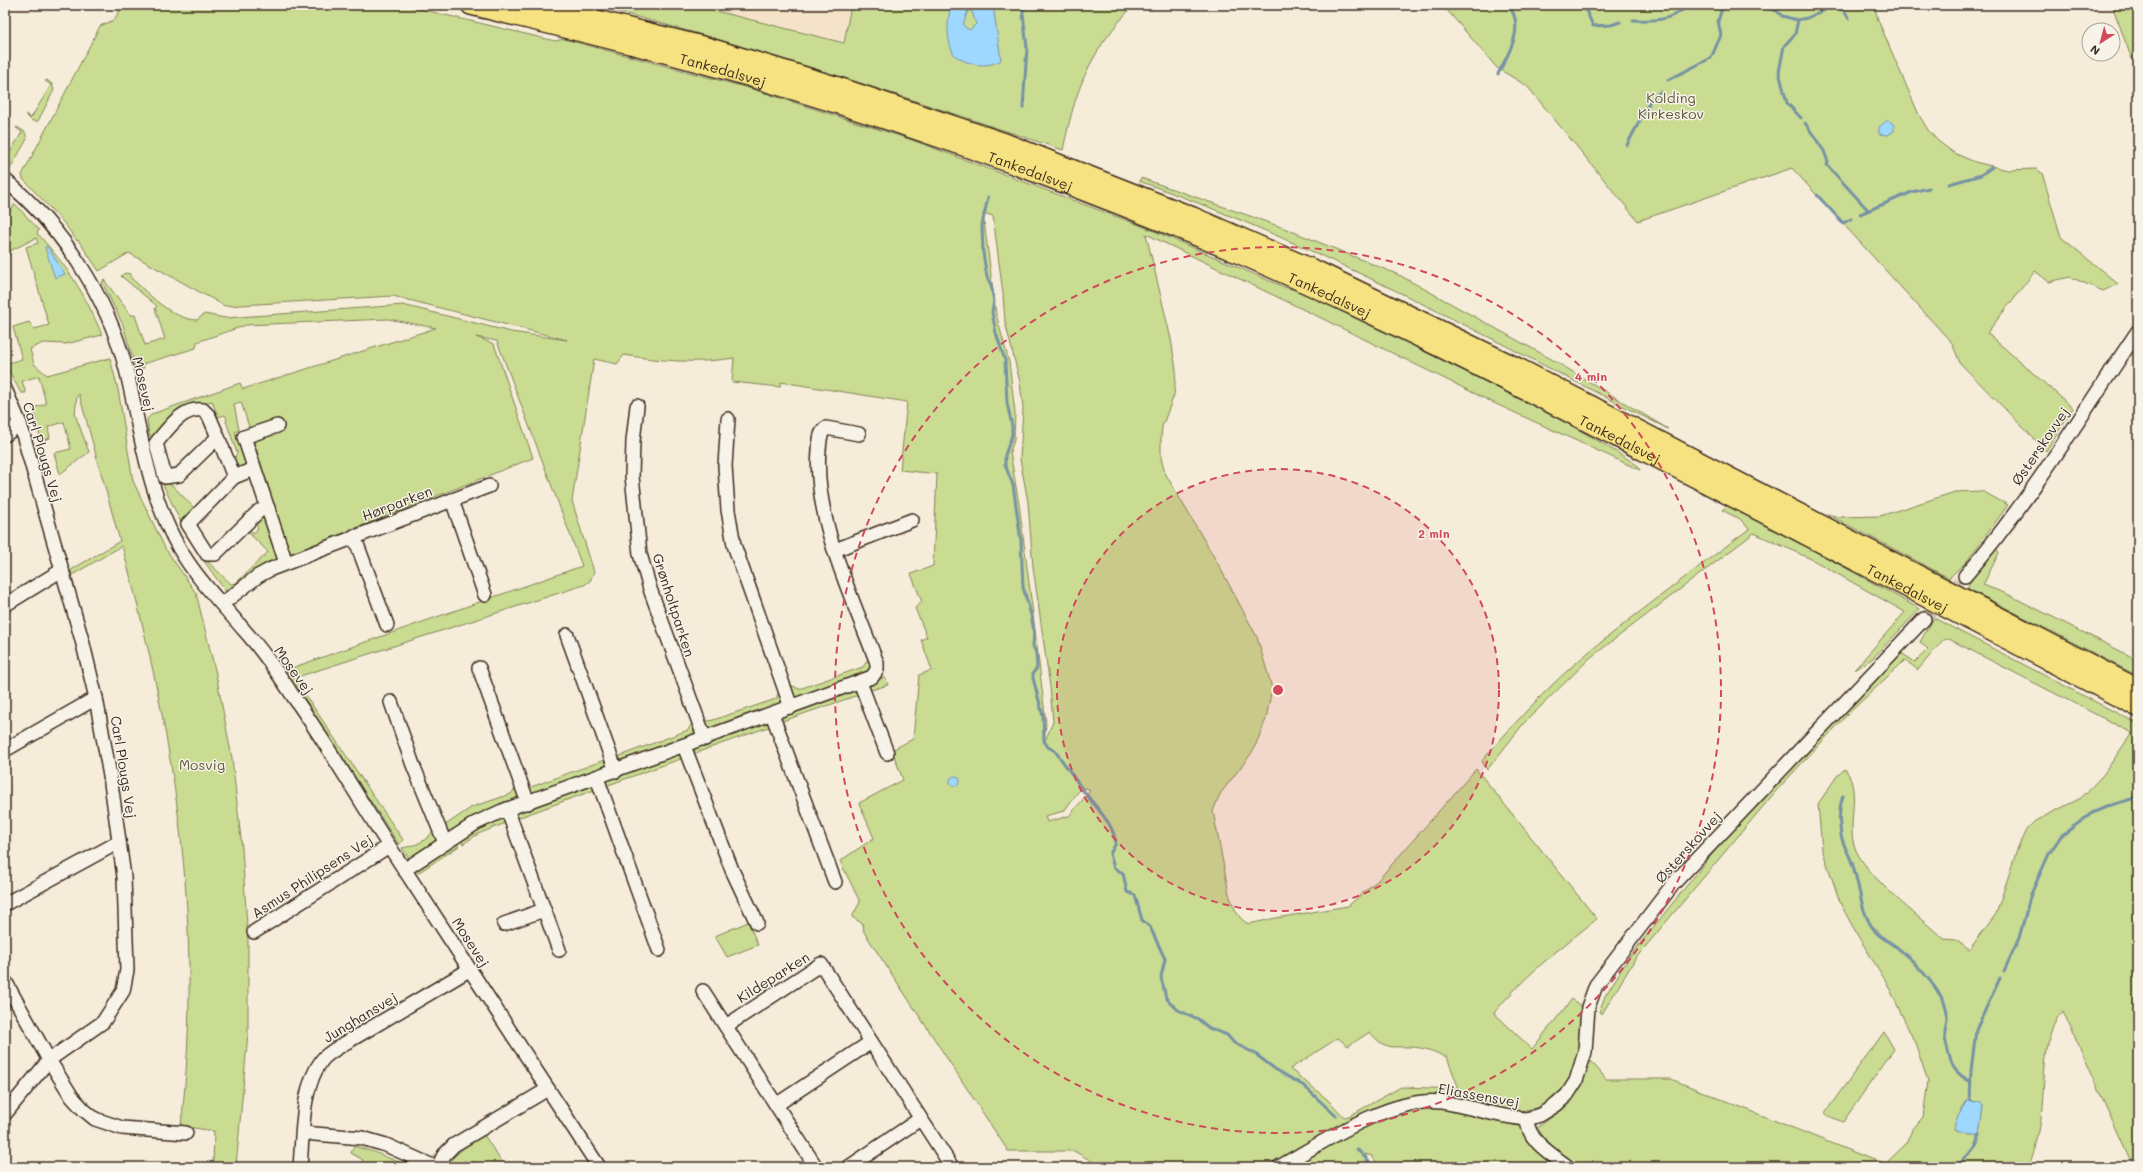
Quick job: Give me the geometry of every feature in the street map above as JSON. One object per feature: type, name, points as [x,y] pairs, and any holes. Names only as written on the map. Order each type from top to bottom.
[{"type":"highway","name":"Tankedalsvej","points":[[471,5],[626,43],[752,77],[861,111],[1027,169],[1241,255],[1373,315],[1509,382],[2138,707]]},
{"type":"highway","name":"Tankedalsvej","points":[[536,5],[710,48],[835,86],[1005,143],[1193,217],[1319,272],[1513,366],[2138,689]]},
{"type":"street","name":"Mosevej","points":[[5,180],[36,209],[58,233],[92,286],[108,317],[126,369],[143,454],[153,491],[166,524],[181,552],[248,634],[293,696],[404,870],[599,1167]]},
{"type":"street","name":"Østerskovvej","points":[[1965,576],[1986,551],[2020,504],[2138,331]]},
{"type":"street","name":"Carl Plougs Vej","points":[[5,390],[20,424],[62,570],[96,698],[110,776],[124,877],[127,970],[122,991],[103,1022],[50,1060],[5,1114]]},
{"type":"street","name":"Grønholtparken","points":[[637,406],[632,441],[632,476],[640,554],[650,589],[704,739]]},
{"type":"street","points":[[218,437],[179,476],[165,477],[156,443],[183,413],[198,409],[204,410],[209,416],[218,437],[234,477]]},
{"type":"street","points":[[728,419],[725,466],[728,510],[734,545],[791,707]]},
{"type":"street","points":[[5,436],[20,424]]},
{"type":"street","points":[[277,426],[244,437],[286,563]]},
{"type":"street","points":[[404,870],[476,823],[507,809],[528,803],[872,677],[877,670],[877,663],[835,550],[820,502],[817,469],[820,437],[826,428],[859,434]]},
{"type":"street","points":[[254,470],[234,477],[188,524],[207,554],[215,554],[259,511],[268,508]]},
{"type":"street","name":"Hørparken","points":[[222,604],[258,576],[286,563],[489,486]]},
{"type":"street","name":"Hørparken","points":[[452,500],[485,595]]},
{"type":"street","points":[[835,550],[912,520]]},
{"type":"street","name":"Hørparken","points":[[354,536],[387,625]]},
{"type":"street","points":[[5,605],[62,570]]},
{"type":"street","name":"Østerskovvej","points":[[1527,1119],[1540,1115],[1556,1106],[1567,1095],[1576,1081],[1585,1052],[1588,1007],[1596,985],[1674,883],[1924,619]]},
{"type":"street","points":[[567,635],[616,771]]},
{"type":"street","points":[[479,668],[528,803]]},
{"type":"street","points":[[860,682],[887,753]]},
{"type":"street","points":[[5,750],[96,698]]},
{"type":"street","points":[[391,702],[413,765],[445,843]]},
{"type":"street","points":[[772,714],[835,882]]},
{"type":"street","points":[[684,746],[732,870],[757,916]]},
{"type":"street","points":[[597,778],[659,950]]},
{"type":"street","points":[[507,809],[559,950]]},
{"type":"street","points":[[5,904],[119,842]]},
{"type":"street","name":"Asmus Philipsens Vej","points":[[254,932],[389,846]]},
{"type":"street","points":[[504,924],[544,910]]},
{"type":"street","name":"Kildeparken","points":[[726,1026],[821,964],[952,1167]]},
{"type":"street","name":"Junghansvej","points":[[300,1167],[307,1094],[313,1077],[323,1059],[342,1045],[470,970]]},
{"type":"street","points":[[5,982],[72,1097],[84,1110],[95,1119],[122,1128],[186,1133]]},
{"type":"street","points":[[702,990],[816,1167]]},
{"type":"street","points":[[776,1105],[871,1042]]},
{"type":"street","points":[[438,1167],[444,1155],[454,1145],[548,1089]]},
{"type":"street","name":"Eliassensvej","points":[[1279,1167],[1362,1120],[1410,1104],[1440,1102],[1506,1118],[1527,1119],[1529,1133],[1568,1167]]},
{"type":"street","points":[[849,1167],[865,1162],[920,1119]]},
{"type":"street","points":[[303,1133],[362,1138],[386,1145],[411,1162],[435,1167]]},
{"type":"shaded area","points":[[692,5],[851,5],[844,43]]},
{"type":"green space","points":[[123,5],[403,5],[555,41],[564,39],[752,89],[912,140],[1147,228],[1284,287],[1301,291],[1514,395],[1597,440],[1637,465],[1640,470],[1496,404],[1146,234],[1171,339],[1176,370],[1174,395],[1162,427],[1161,458],[1165,473],[1218,564],[1257,637],[1272,688],[1266,719],[1256,744],[1251,754],[1220,794],[1213,811],[1229,894],[1234,907],[1241,919],[1249,924],[1348,906],[1379,879],[1476,769],[1597,919],[1530,975],[1494,1013],[1532,1049],[1572,999],[1582,1007],[1579,1054],[1569,1086],[1553,1100],[1536,1108],[1520,1111],[1496,1108],[1444,1095],[1409,1097],[1366,1113],[1375,1119],[1423,1105],[1459,1109],[1522,1126],[1560,1167],[1379,1167],[1372,1156],[1365,1154],[1372,1167],[1278,1167],[1277,1164],[1270,1167],[1102,1167],[1074,1151],[1008,1151],[864,932],[863,924],[852,917],[860,902],[840,861],[874,838],[859,803],[903,780],[892,750],[913,739],[919,675],[932,670],[921,640],[927,637],[915,608],[922,602],[911,574],[933,566],[937,474],[900,470],[907,402],[781,382],[780,387],[732,382],[734,358],[706,361],[679,361],[624,355],[617,364],[594,359],[572,501],[594,572],[590,581],[584,585],[294,678],[403,840],[399,845],[286,670],[582,566],[497,341],[476,337],[494,344],[533,458],[290,554],[241,402],[234,404],[239,430],[235,432],[247,468],[236,469],[233,461],[237,453],[226,421],[227,419],[225,415],[218,417],[212,401],[181,410],[152,437],[149,435],[147,419],[152,414],[240,383],[243,389],[436,328],[388,319],[246,325],[197,342],[196,348],[143,364],[144,368],[136,370],[123,325],[102,282],[104,280],[131,315],[135,315],[145,345],[165,339],[155,308],[157,306],[121,276],[125,273],[131,274],[131,278],[161,305],[187,319],[197,320],[204,314],[225,318],[403,305],[511,332],[567,340],[393,296],[225,306],[129,253],[99,271],[78,240],[77,241],[64,223],[23,179],[22,175],[100,26],[114,20]],"holes":[[[983,213],[993,216],[1005,322],[1020,382],[1023,408],[1020,459],[1028,502],[1033,567],[1050,687],[1053,722],[1044,743],[1046,724],[1037,646],[1019,504],[1010,452],[1014,440],[1015,413],[1009,362],[996,314]],[[1087,788],[1090,791],[1069,816],[1047,822],[1045,816],[1064,811],[1080,789]],[[1370,1032],[1376,1039],[1387,1046],[1427,1049],[1447,1057],[1459,1089],[1401,1087],[1349,1116],[1344,1117],[1328,1100],[1290,1069],[1338,1038],[1348,1046]]]},
{"type":"green space","points":[[591,5],[713,5],[712,10],[844,43],[851,5],[1133,5],[1104,41],[1084,77],[1075,100],[1063,150],[769,55],[710,37]]},
{"type":"green space","name":"Kolding Kirkeskov","points":[[1446,5],[1874,5],[1878,20],[1919,115],[1928,130],[1938,141],[1954,153],[1975,162],[2008,170],[2036,169],[2042,173],[2061,237],[2118,284],[2103,291],[2070,277],[2049,282],[2035,271],[1987,333],[2073,408],[2046,451],[1960,363],[1952,343],[1792,168],[1638,221],[1527,86],[1497,68],[1447,10]]},
{"type":"green space","points":[[2112,5],[2138,5],[2138,68],[2131,57],[2121,30],[2121,22],[2118,22]]},
{"type":"green space","points":[[47,80],[52,84],[54,90],[38,121],[32,121],[25,114],[31,118],[51,85],[45,81]]},
{"type":"green space","points":[[17,127],[25,132],[27,139],[10,169],[5,166],[5,147],[11,151],[22,132],[16,128]]},
{"type":"green space","points":[[1141,178],[1284,228],[1399,275],[1553,360],[1668,429],[1407,296],[1275,235],[1139,181]]},
{"type":"green space","name":"Mosvig","points":[[15,204],[39,230],[37,233],[58,258],[82,293],[102,335],[66,344],[43,343],[30,349],[34,364],[47,375],[110,358],[118,389],[133,481],[165,548],[196,593],[216,674],[232,758],[242,848],[248,941],[248,1033],[236,1167],[213,1167],[214,1131],[181,1126],[187,1051],[189,977],[187,905],[180,833],[170,762],[157,691],[141,619],[122,546],[72,575],[71,570],[120,541],[79,394],[77,396],[75,414],[89,452],[60,474],[54,453],[71,449],[64,422],[48,427],[50,438],[41,441],[33,408],[46,404],[39,376],[22,381],[26,393],[21,393],[5,364],[22,359],[13,327],[29,322],[34,329],[49,325],[26,247],[38,243],[36,238],[10,251],[9,256],[5,257],[5,218]]},
{"type":"green space","points":[[161,480],[173,486],[196,510],[183,527]]},
{"type":"green space","points":[[1982,491],[2008,505],[1966,562],[1949,578],[1827,514],[1839,517],[1880,516],[1955,492]]},
{"type":"green space","points":[[1730,504],[1920,609],[1873,658],[1854,670],[1905,612],[1811,559],[1754,533],[1590,658],[1524,723],[1487,770],[1482,761],[1520,718],[1575,664],[1629,620],[1749,529],[1740,519],[1722,510]]},
{"type":"green space","points":[[263,515],[279,561],[230,592],[226,592],[204,561],[208,562],[231,584],[236,583],[268,552],[245,529],[247,527],[254,533],[258,528],[253,522]]},
{"type":"green space","points":[[1995,546],[1999,553],[1983,585],[2007,594],[2138,660],[2138,676],[1967,588],[1977,569]]},
{"type":"green space","points":[[1934,618],[2138,724],[2138,1167],[2133,1167],[2063,1011],[2056,1020],[2047,1049],[2042,1114],[2037,1142],[2028,1167],[1577,1167],[1545,1139],[1537,1128],[1564,1108],[1591,1061],[1606,1079],[1671,1079],[1868,1158],[1886,1163],[1906,1144],[1912,1130],[1923,1117],[1928,1081],[1915,1043],[1887,983],[1841,905],[1822,849],[1818,804],[1837,776],[1845,769],[1853,787],[1852,836],[1859,857],[1868,869],[1893,895],[1944,939],[1956,940],[1969,950],[1996,914],[2018,847],[2026,830],[2035,821],[2081,798],[2103,775],[2132,733],[1949,639],[1943,640],[1918,670],[1905,660],[1847,715],[1776,791],[1635,959],[1602,1014],[1599,1012],[1605,996],[1630,956],[1722,842],[1901,653],[1915,662],[1928,649],[1920,642]],"holes":[[[1970,1101],[1983,1106],[1979,1133],[1970,1134],[1963,1131],[1961,1110],[1965,1102]]]},
{"type":"green space","points":[[869,658],[873,667],[867,675],[799,700],[795,697],[791,685],[799,689],[863,667]]},
{"type":"green space","points":[[885,677],[888,685],[868,691],[872,682]]},
{"type":"green space","points":[[854,689],[861,694],[780,722],[783,715]]},
{"type":"green space","points":[[779,691],[784,698],[782,706],[711,731],[707,729],[703,719],[710,721],[776,699]]},
{"type":"green space","points":[[766,721],[774,725],[693,754],[697,746]]},
{"type":"green space","points":[[693,722],[696,731],[693,738],[622,763],[617,759],[617,757],[688,730]]},
{"type":"green space","points":[[679,752],[686,757],[603,787],[606,780]]},
{"type":"green space","points":[[607,759],[609,762],[606,769],[535,796],[527,792],[526,786],[531,787]]},
{"type":"green space","points":[[589,785],[597,789],[515,819],[518,811]]},
{"type":"green space","points":[[517,786],[521,795],[516,802],[451,834],[446,833],[441,823],[447,824],[472,807],[511,794]]},
{"type":"green space","points":[[500,818],[508,822],[478,834],[463,844],[459,838]]},
{"type":"green space","points":[[434,829],[437,835],[434,844],[410,860],[402,848],[412,846],[425,840]]},
{"type":"green space","points":[[455,841],[459,846],[418,873],[416,870]]},
{"type":"green space","points":[[748,922],[758,945],[727,957],[715,936]]},
{"type":"green space","points":[[1884,1032],[1894,1049],[1843,1122],[1824,1114]]},
{"type":"green space","points":[[484,1135],[505,1167],[481,1167],[478,1163],[464,1161],[456,1167],[446,1167],[458,1153]]},
{"type":"green space","points":[[354,1146],[374,1152],[411,1167],[360,1167],[363,1160],[351,1153]]},
{"type":"water","points":[[951,5],[993,5],[1001,60],[995,63],[977,65],[954,55],[948,37]],"holes":[[[968,10],[972,12],[976,24],[970,30],[963,25]]]},
{"type":"water","points":[[1888,120],[1894,125],[1894,131],[1888,135],[1879,134],[1879,127]]},
{"type":"water","points":[[47,246],[65,274],[55,278],[45,247]]},
{"type":"water","points":[[953,776],[957,776],[959,777],[959,785],[953,786],[950,783],[950,779]]},
{"type":"water","points":[[1967,1100],[1973,1103],[1980,1102],[1983,1106],[1979,1134],[1970,1134],[1954,1129],[1956,1120]]},
{"type":"waterway","points":[[1022,5],[1027,48],[1023,108]]},
{"type":"waterway","points":[[1498,74],[1511,48],[1516,31],[1516,22],[1508,5]]},
{"type":"waterway","points":[[1580,5],[1586,10],[1593,26],[1611,25],[1620,22]]},
{"type":"waterway","points":[[1633,20],[1662,19],[1676,14],[1688,5]]},
{"type":"waterway","points":[[1668,80],[1711,58],[1721,35],[1718,21],[1723,5]]},
{"type":"waterway","points":[[1758,5],[1777,11],[1782,16],[1797,20],[1807,18],[1836,5]]},
{"type":"waterway","points":[[1836,5],[1844,11],[1849,19]]},
{"type":"waterway","points":[[1798,20],[1795,34],[1784,46],[1779,72],[1787,103],[1801,118]]},
{"type":"waterway","points":[[1627,145],[1650,101],[1660,92]]},
{"type":"waterway","points":[[1805,123],[1824,151],[1828,162],[1827,165],[1868,210]]},
{"type":"waterway","points":[[1949,184],[1981,175],[1992,167]]},
{"type":"waterway","points":[[1860,214],[1912,192],[1929,188]]},
{"type":"waterway","points":[[1817,195],[1843,223],[1851,219]]},
{"type":"waterway","points":[[988,197],[982,225],[983,253],[987,277],[991,285],[994,301],[992,312],[996,333],[1005,360],[1007,403],[1012,426],[1012,435],[1005,455],[1005,465],[1013,485],[1021,541],[1023,587],[1034,631],[1033,646],[1036,653],[1037,668],[1033,673],[1033,678],[1043,716],[1044,741],[1048,747],[1055,751],[1112,829],[1116,843],[1110,854],[1114,868],[1123,873],[1127,892],[1135,895],[1142,920],[1150,927],[1165,959],[1161,977],[1166,998],[1178,1010],[1198,1019],[1209,1028],[1227,1035],[1234,1043],[1254,1053],[1275,1069],[1304,1086],[1336,1116]]},
{"type":"waterway","points":[[1843,796],[1840,815],[1841,835],[1853,866],[1866,916],[1877,934],[1896,947],[1912,961],[1940,995],[1947,1010],[1945,1035],[1948,1053],[1954,1067],[1960,1075],[1971,1082]]},
{"type":"waterway","points":[[2004,971],[2019,938],[2031,894],[2049,854],[2061,836],[2092,813],[2111,805],[2135,798],[2138,800]]},
{"type":"waterway","points":[[1970,1101],[1971,1071],[1976,1030],[2000,978]]},
{"type":"waterway","points":[[1954,1167],[1968,1157],[1975,1149],[1979,1134]]},
{"type":"waterway","points":[[1357,1149],[1374,1167]]},
{"type":"tunnel","points":[[1924,619],[1965,576]]}]
